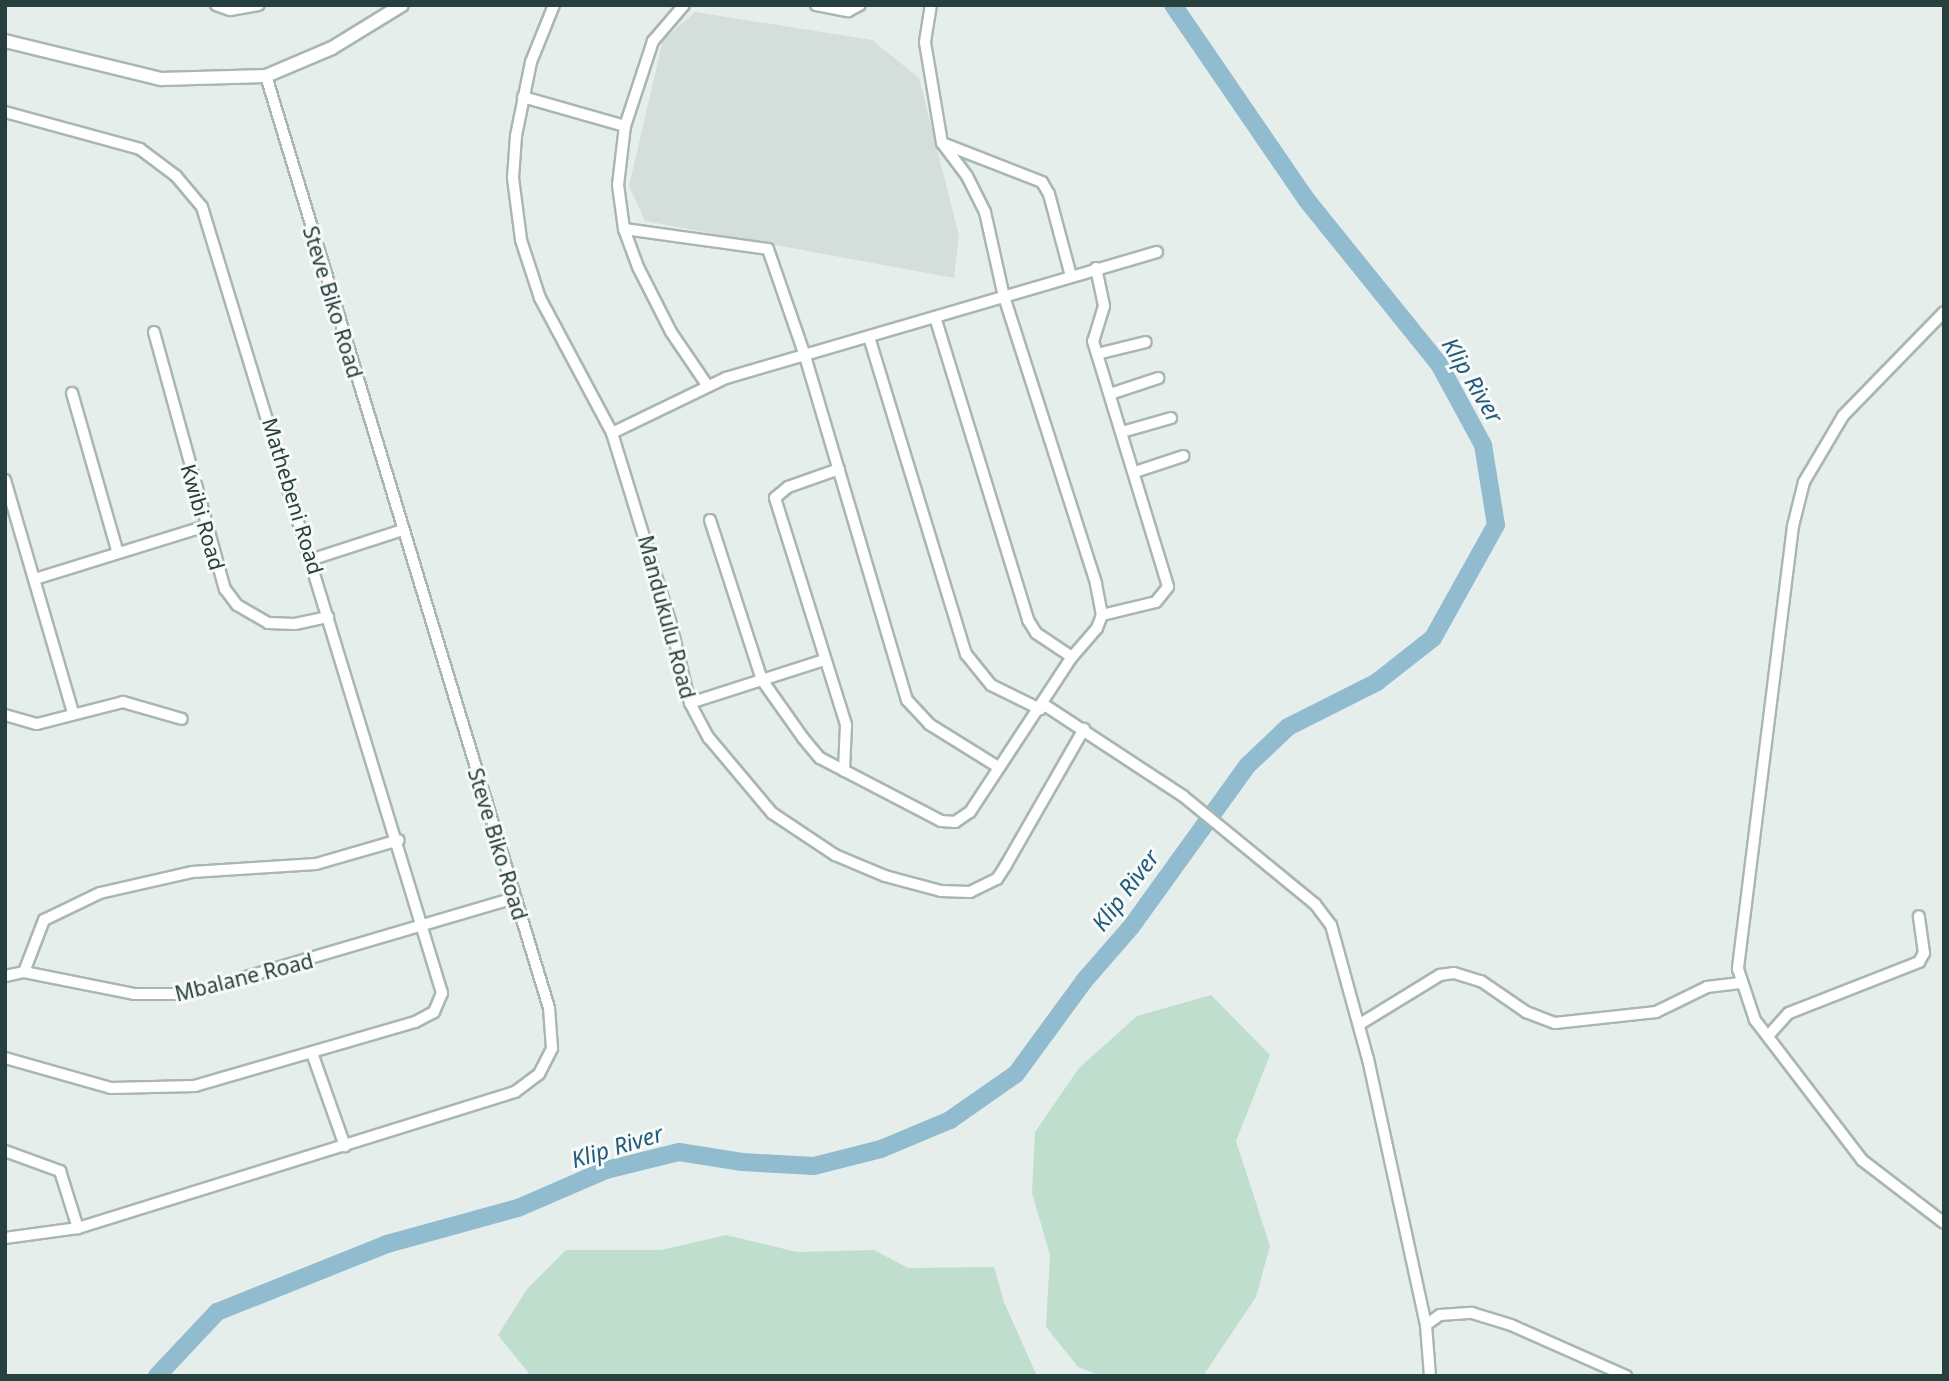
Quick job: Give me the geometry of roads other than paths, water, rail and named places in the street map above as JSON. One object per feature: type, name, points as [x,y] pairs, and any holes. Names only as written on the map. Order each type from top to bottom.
[{"type":"street","points":[[216,5],[230,10],[259,5]]},
{"type":"street","points":[[5,41],[161,79],[266,76],[332,48],[402,5]]},
{"type":"street","name":"Mandukulu Road","points":[[555,5],[523,97],[513,164],[524,253],[540,298],[612,433],[648,543],[690,703],[709,738],[756,799],[791,827],[859,867],[956,892],[984,888],[996,879],[1083,729]]},
{"type":"street","points":[[684,5],[653,41],[625,126],[618,184],[624,229],[651,296],[707,385]]},
{"type":"street","points":[[816,5],[848,11],[860,5]]},
{"type":"street","points":[[710,520],[762,680],[820,758],[931,818],[951,823],[970,812],[1072,657],[1091,639],[1102,615],[1096,583],[1004,297],[980,199],[942,143],[925,42],[931,5]]},
{"type":"street","name":"Steve Biko Road","points":[[5,1238],[78,1228],[515,1092],[543,1068],[552,1048],[551,1018],[266,76]]},
{"type":"street","points":[[523,97],[625,126]]},
{"type":"street","name":"Mathebeni Road","points":[[5,113],[140,149],[196,196],[215,239],[442,986],[440,1002],[434,1012],[415,1022],[312,1053]]},
{"type":"street","points":[[942,143],[1042,181],[1049,194],[1071,275]]},
{"type":"street","points":[[624,229],[766,247],[805,356],[911,709],[998,767]]},
{"type":"street","points":[[612,433],[707,385],[1071,275],[1157,252]]},
{"type":"street","points":[[1096,268],[1104,300],[1093,332],[1097,354],[1164,564],[1168,591],[1156,602],[1102,615]]},
{"type":"street","points":[[1944,312],[1843,416],[1804,482],[1793,526],[1754,811],[1740,983],[1755,1020],[1861,1160],[1944,1223]]},
{"type":"street","points":[[935,317],[1028,620],[1036,633],[1072,657]]},
{"type":"street","name":"Kwibi Road","points":[[154,332],[222,582],[237,605],[262,621],[282,625],[328,617]]},
{"type":"street","points":[[869,337],[966,654],[991,685],[1042,706],[1083,729],[1183,796],[1315,904],[1331,925],[1360,1024],[1426,1325],[1430,1376]]},
{"type":"street","points":[[1097,354],[1146,342]]},
{"type":"street","points":[[1110,394],[1158,378]]},
{"type":"street","points":[[72,393],[118,553]]},
{"type":"street","points":[[1122,432],[1171,418]]},
{"type":"street","points":[[1135,472],[1183,456]]},
{"type":"street","points":[[839,469],[788,487],[775,498],[846,725],[844,771]]},
{"type":"street","points":[[5,480],[73,713]]},
{"type":"street","points":[[35,579],[206,526]]},
{"type":"street","points":[[313,559],[403,530]]},
{"type":"street","points":[[690,703],[824,660]]},
{"type":"street","points":[[5,715],[37,724],[123,702],[182,719]]},
{"type":"street","points":[[5,976],[24,972],[44,920],[100,893],[185,873],[316,864],[399,840]]},
{"type":"street","name":"Mbalane Road","points":[[24,972],[134,994],[188,994],[424,928],[515,898]]},
{"type":"street","points":[[1768,1036],[1789,1013],[1919,962],[1924,953],[1919,916]]},
{"type":"street","points":[[1360,1024],[1440,975],[1481,981],[1526,1012],[1555,1023],[1656,1012],[1707,987],[1740,983]]},
{"type":"street","points":[[5,1059],[97,1086],[137,1089],[221,1081],[312,1053],[345,1146]]},
{"type":"street","points":[[5,1151],[60,1171],[78,1228]]},
{"type":"street","points":[[1426,1325],[1440,1315],[1472,1313],[1511,1325],[1626,1376]]},
{"type":"waterway","name":"Klip River","points":[[157,1376],[217,1312],[387,1244],[518,1208],[606,1170],[679,1152],[742,1162],[814,1166],[881,1149],[950,1120],[1016,1074],[1084,981],[1131,927],[1248,765],[1288,727],[1377,682],[1433,638],[1496,525],[1483,445],[1439,364],[1306,199],[1173,5]]}]
